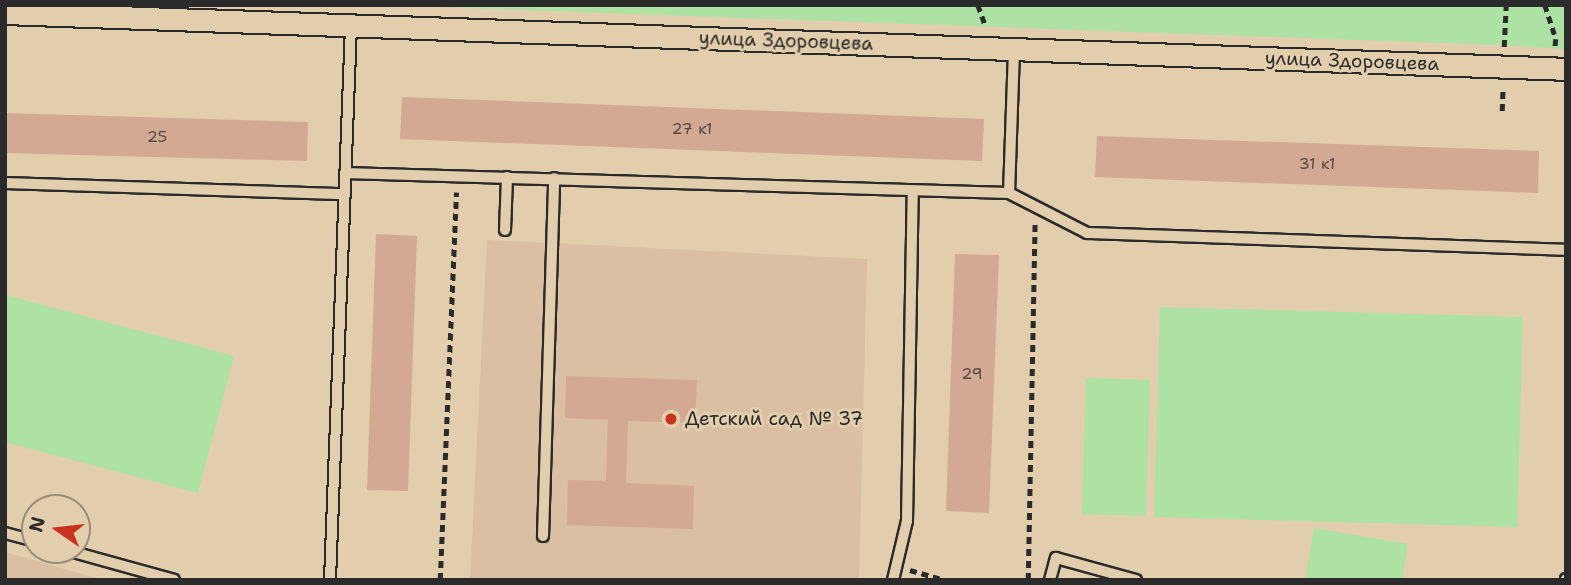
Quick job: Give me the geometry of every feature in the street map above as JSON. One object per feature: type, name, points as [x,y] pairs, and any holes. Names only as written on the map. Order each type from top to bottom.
[{"type":"street","name":"улица Здоровцева","points":[[5,13],[1560,69]]},
{"type":"lane","points":[[330,580],[351,25]]},
{"type":"lane","points":[[1009,193],[1014,49]]},
{"type":"lane","points":[[345,173],[1009,193],[1087,233],[1566,250]]},
{"type":"lane","points":[[505,230],[507,177]]},
{"type":"lane","points":[[543,536],[554,178]]},
{"type":"lane","points":[[5,183],[345,194]]},
{"type":"lane","points":[[893,580],[907,521],[913,191]]},
{"type":"lane","points":[[91,557],[174,580]]},
{"type":"lane","points":[[1050,580],[1056,558],[1136,580]]},
{"type":"path","points":[[1545,5],[1556,39],[1560,69]]},
{"type":"path","points":[[440,580],[457,176]]},
{"type":"path","points":[[1028,580],[1036,209]]},
{"type":"path","points":[[897,566],[946,580]]},
{"type":"shaded area","name":"Детский сад № 37","points":[[487,240],[867,259],[859,580],[470,580]]},
{"type":"shaded area","points":[[5,552],[21,557],[21,564],[47,564],[103,580],[5,580]]},
{"type":"green space","points":[[385,5],[1566,5],[1566,49],[1496,45]]},
{"type":"green space","points":[[5,295],[234,356],[198,493],[5,442]]},
{"type":"green space","points":[[1160,307],[1523,317],[1517,527],[1154,517]]},
{"type":"green space","points":[[1086,378],[1150,380],[1146,516],[1082,514]]},
{"type":"green space","points":[[1314,528],[1408,544],[1402,580],[1305,580]]},
{"type":"building","points":[[402,97],[984,119],[982,161],[400,139]]},
{"type":"building","points":[[5,113],[308,122],[307,161],[5,153]]},
{"type":"building","points":[[1097,136],[1539,151],[1538,193],[1095,177]]},
{"type":"building","points":[[376,234],[417,236],[408,491],[367,490]]},
{"type":"building","points":[[955,254],[999,255],[989,513],[946,511]]},
{"type":"building","points":[[566,376],[697,380],[695,423],[628,421],[626,483],[694,486],[693,529],[567,525],[568,480],[606,481],[608,420],[565,418]]},
{"type":"place","name":"Детский сад № 37","points":[[671,419]]}]
